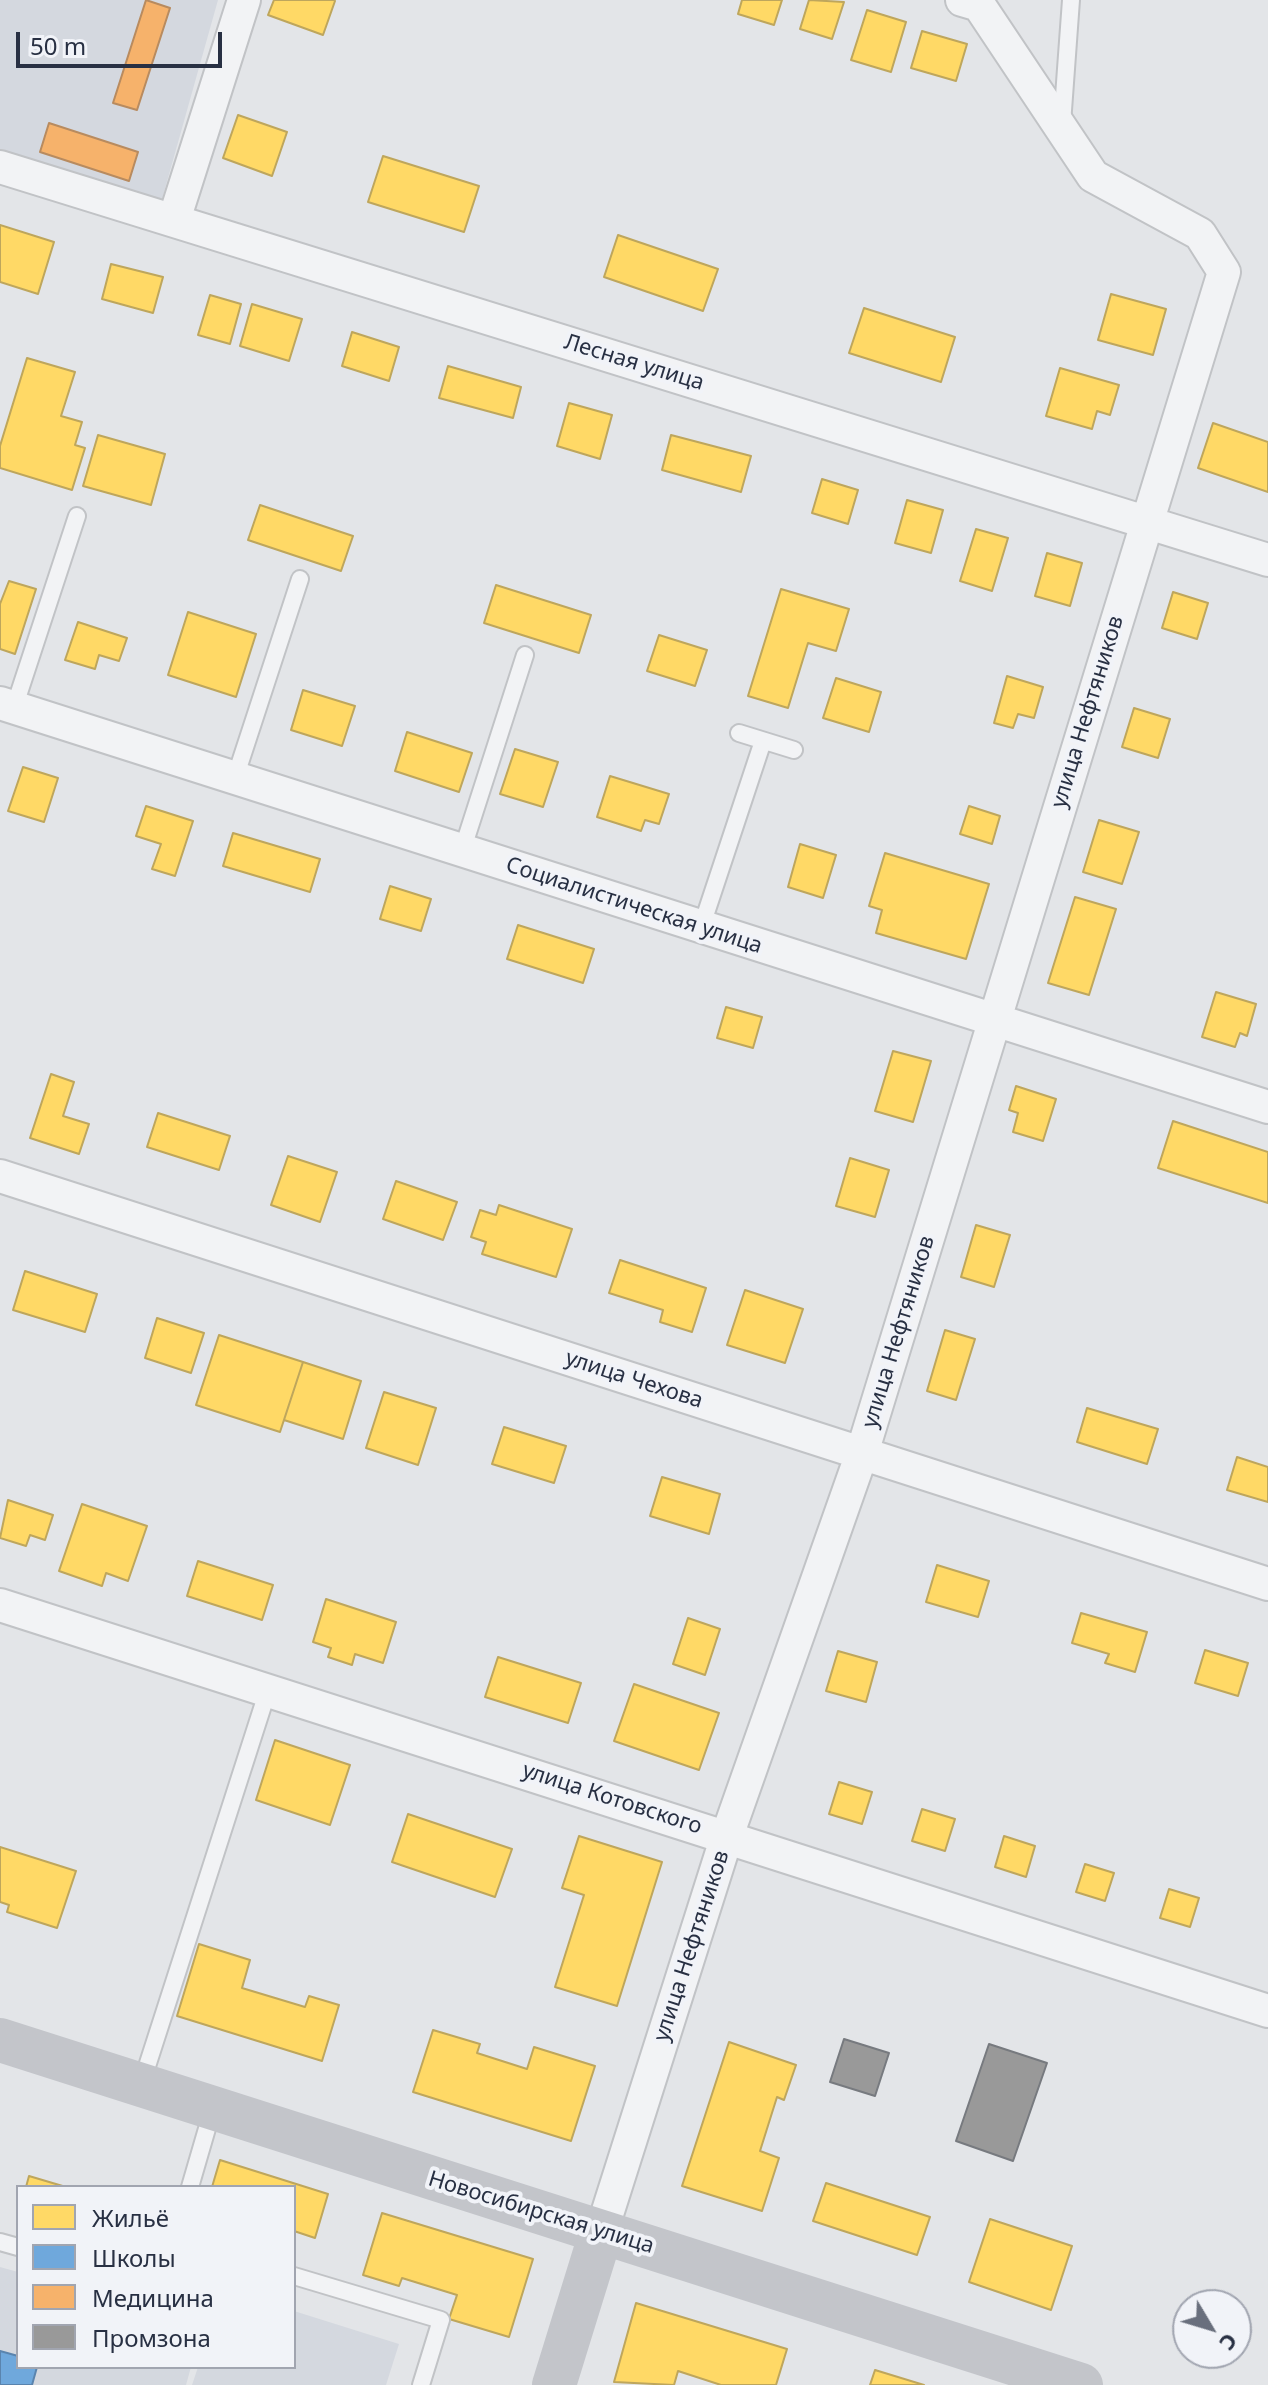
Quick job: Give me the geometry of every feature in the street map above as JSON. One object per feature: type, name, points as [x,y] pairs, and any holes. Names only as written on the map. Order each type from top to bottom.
[{"type":"main road","name":"Новосибирская улица","points":[[0,2040],[1081,2385]]},
{"type":"main road","name":"улица Нефтяников","points":[[554,2385],[601,2233]]},
{"type":"street","points":[[174,220],[244,0]]},
{"type":"street","points":[[962,0],[979,5],[1062,126]]},
{"type":"street","name":"улица Нефтяников","points":[[601,2233],[727,1836],[862,1453],[1224,272],[1200,234],[1093,176],[1062,126]]},
{"type":"street","name":"Лесная улица","points":[[0,167],[1268,560]]},
{"type":"street","name":"Социалистическая улица","points":[[7,706],[1268,1107]]},
{"type":"street","name":"улица Чехова","points":[[0,1176],[1268,1584]]},
{"type":"street","name":"улица Котовского","points":[[0,1605],[1268,2011]]},
{"type":"lane","points":[[1062,126],[1071,0]]},
{"type":"lane","points":[[7,706],[77,516]]},
{"type":"lane","points":[[235,778],[300,579]]},
{"type":"lane","points":[[462,851],[525,655]]},
{"type":"lane","points":[[739,733],[794,750]]},
{"type":"lane","points":[[701,928],[763,741]]},
{"type":"lane","points":[[141,2085],[268,1690]]},
{"type":"lane","points":[[191,2185],[213,2108]]},
{"type":"lane","points":[[296,2277],[441,2320],[421,2385]]},
{"type":"shaded area","points":[[0,0],[218,0],[159,210],[0,161]]},
{"type":"shaded area","points":[[0,2267],[16,2271],[16,2369],[190,2369],[186,2385],[0,2385]]},
{"type":"shaded area","points":[[296,2312],[399,2344],[386,2385],[192,2385],[197,2369],[296,2369]]},
{"type":"building: Жильё","points":[[274,0],[335,1],[323,35],[268,15]]},
{"type":"building: Жильё","points":[[742,0],[782,0],[774,25],[738,14]]},
{"type":"building: Жильё","points":[[809,0],[844,2],[832,39],[800,29]]},
{"type":"building: Жильё","points":[[867,10],[906,22],[891,72],[851,60]]},
{"type":"building: Жильё","points":[[922,31],[967,44],[956,81],[911,68]]},
{"type":"building: Жильё","points":[[238,115],[287,132],[272,176],[223,158]]},
{"type":"building: Жильё","points":[[383,156],[479,186],[464,232],[368,202]]},
{"type":"building: Жильё","points":[[0,225],[54,242],[38,294],[0,282]]},
{"type":"building: Жильё","points":[[618,235],[718,269],[703,311],[604,277]]},
{"type":"building: Жильё","points":[[111,264],[163,277],[153,313],[102,299]]},
{"type":"building: Жильё","points":[[1111,294],[1166,309],[1153,355],[1098,340]]},
{"type":"building: Жильё","points":[[210,295],[241,304],[230,344],[198,335]]},
{"type":"building: Жильё","points":[[252,304],[302,319],[289,361],[240,346]]},
{"type":"building: Жильё","points":[[864,308],[955,337],[941,382],[849,353]]},
{"type":"building: Жильё","points":[[352,332],[399,347],[389,381],[342,366]]},
{"type":"building: Жильё","points":[[27,358],[75,372],[61,416],[82,422],[75,445],[85,448],[72,490],[0,468],[0,446]]},
{"type":"building: Жильё","points":[[448,366],[521,387],[513,418],[439,398]]},
{"type":"building: Жильё","points":[[1060,368],[1119,385],[1110,415],[1097,411],[1092,429],[1046,416]]},
{"type":"building: Жильё","points":[[569,403],[612,415],[600,459],[557,446]]},
{"type":"building: Жильё","points":[[1213,423],[1268,442],[1268,492],[1198,468]]},
{"type":"building: Жильё","points":[[98,435],[165,454],[151,505],[83,486]]},
{"type":"building: Жильё","points":[[671,435],[751,456],[741,492],[662,470]]},
{"type":"building: Жильё","points":[[822,479],[858,490],[848,524],[812,513]]},
{"type":"building: Жильё","points":[[907,500],[943,510],[931,553],[895,543]]},
{"type":"building: Жильё","points":[[260,505],[353,536],[341,571],[248,540]]},
{"type":"building: Жильё","points":[[976,529],[1008,538],[992,591],[960,581]]},
{"type":"building: Жильё","points":[[1047,553],[1082,563],[1070,606],[1035,596]]},
{"type":"building: Жильё","points":[[9,581],[36,589],[15,654],[0,649],[0,604]]},
{"type":"building: Жильё","points":[[496,585],[591,615],[579,653],[484,623]]},
{"type":"building: Жильё","points":[[781,589],[849,609],[836,651],[808,643],[788,708],[748,696]]},
{"type":"building: Жильё","points":[[1173,592],[1208,603],[1197,639],[1162,628]]},
{"type":"building: Жильё","points":[[188,612],[256,634],[236,697],[168,675]]},
{"type":"building: Жильё","points":[[78,622],[127,638],[119,661],[99,655],[95,669],[65,660]]},
{"type":"building: Жильё","points":[[659,635],[707,650],[695,686],[647,671]]},
{"type":"building: Жильё","points":[[1007,676],[1043,687],[1034,718],[1018,714],[1013,728],[994,723]]},
{"type":"building: Жильё","points":[[836,678],[881,692],[869,732],[823,718]]},
{"type":"building: Жильё","points":[[303,690],[355,706],[342,746],[291,730]]},
{"type":"building: Жильё","points":[[1134,708],[1170,719],[1158,758],[1122,747]]},
{"type":"building: Жильё","points":[[407,732],[472,753],[459,792],[395,771]]},
{"type":"building: Жильё","points":[[515,749],[558,762],[543,807],[500,794]]},
{"type":"building: Жильё","points":[[23,767],[58,778],[44,822],[8,811]]},
{"type":"building: Жильё","points":[[610,776],[669,794],[659,824],[645,820],[641,831],[597,817]]},
{"type":"building: Жильё","points":[[146,806],[193,821],[175,876],[152,869],[161,844],[136,836]]},
{"type":"building: Жильё","points":[[969,806],[1000,816],[992,844],[960,834]]},
{"type":"building: Жильё","points":[[1099,820],[1139,832],[1122,884],[1083,872]]},
{"type":"building: Жильё","points":[[233,833],[320,859],[310,892],[223,866]]},
{"type":"building: Жильё","points":[[800,844],[836,855],[823,898],[788,887]]},
{"type":"building: Жильё","points":[[885,853],[989,884],[966,959],[876,933],[882,910],[869,906]]},
{"type":"building: Жильё","points":[[390,886],[431,899],[421,931],[380,919]]},
{"type":"building: Жильё","points":[[1075,897],[1116,909],[1089,995],[1048,983]]},
{"type":"building: Жильё","points":[[518,925],[594,949],[583,983],[507,959]]},
{"type":"building: Жильё","points":[[1216,992],[1256,1004],[1247,1036],[1240,1033],[1235,1047],[1202,1037]]},
{"type":"building: Жильё","points":[[726,1007],[762,1017],[753,1048],[717,1038]]},
{"type":"building: Жильё","points":[[893,1051],[931,1061],[913,1122],[875,1111]]},
{"type":"building: Жильё","points":[[51,1074],[74,1082],[63,1116],[89,1124],[79,1154],[30,1138]]},
{"type":"building: Жильё","points":[[1016,1086],[1056,1099],[1043,1141],[1013,1132],[1018,1113],[1009,1110]]},
{"type":"building: Жильё","points":[[158,1113],[230,1136],[219,1170],[147,1147]]},
{"type":"building: Жильё","points":[[1173,1121],[1268,1152],[1268,1203],[1158,1168]]},
{"type":"building: Жильё","points":[[288,1156],[337,1172],[320,1222],[271,1205]]},
{"type":"building: Жильё","points":[[850,1158],[889,1170],[875,1217],[836,1206]]},
{"type":"building: Жильё","points":[[396,1181],[457,1202],[443,1240],[383,1219]]},
{"type":"building: Жильё","points":[[499,1205],[572,1229],[556,1277],[482,1254],[486,1242],[471,1237],[480,1210],[496,1215]]},
{"type":"building: Жильё","points":[[976,1225],[1010,1235],[994,1287],[961,1277]]},
{"type":"building: Жильё","points":[[620,1260],[706,1288],[692,1332],[660,1322],[663,1310],[609,1293]]},
{"type":"building: Жильё","points":[[25,1271],[97,1294],[85,1332],[13,1310]]},
{"type":"building: Жильё","points":[[745,1290],[803,1309],[785,1363],[727,1345]]},
{"type":"building: Жильё","points":[[157,1318],[204,1333],[191,1373],[145,1358]]},
{"type":"building: Жильё","points":[[945,1330],[975,1339],[956,1400],[927,1391]]},
{"type":"building: Жильё","points":[[219,1335],[303,1362],[280,1432],[196,1405]]},
{"type":"building: Жильё","points":[[303,1362],[361,1381],[343,1439],[284,1420]]},
{"type":"building: Жильё","points":[[384,1392],[436,1408],[418,1465],[366,1448]]},
{"type":"building: Жильё","points":[[1087,1408],[1158,1429],[1147,1464],[1077,1442]]},
{"type":"building: Жильё","points":[[504,1427],[566,1446],[554,1483],[492,1464]]},
{"type":"building: Жильё","points":[[1237,1457],[1268,1467],[1268,1502],[1227,1490]]},
{"type":"building: Жильё","points":[[662,1477],[720,1494],[709,1534],[650,1516]]},
{"type":"building: Жильё","points":[[8,1500],[53,1515],[45,1540],[30,1535],[26,1546],[0,1538]]},
{"type":"building: Жильё","points":[[82,1504],[147,1526],[128,1581],[106,1573],[102,1586],[59,1571]]},
{"type":"building: Жильё","points":[[198,1561],[273,1585],[262,1620],[187,1596]]},
{"type":"building: Жильё","points":[[937,1565],[989,1581],[978,1617],[926,1602]]},
{"type":"building: Жильё","points":[[326,1599],[396,1622],[383,1663],[355,1654],[352,1665],[328,1657],[331,1648],[313,1642]]},
{"type":"building: Жильё","points":[[1081,1613],[1147,1632],[1135,1672],[1105,1663],[1109,1654],[1072,1643]]},
{"type":"building: Жильё","points":[[688,1618],[720,1629],[705,1675],[673,1664]]},
{"type":"building: Жильё","points":[[1205,1650],[1248,1663],[1238,1696],[1195,1683]]},
{"type":"building: Жильё","points":[[838,1651],[877,1662],[866,1702],[826,1691]]},
{"type":"building: Жильё","points":[[498,1657],[581,1683],[568,1723],[485,1697]]},
{"type":"building: Жильё","points":[[634,1684],[719,1713],[699,1770],[614,1741]]},
{"type":"building: Жильё","points":[[275,1740],[350,1765],[330,1825],[256,1800]]},
{"type":"building: Жильё","points":[[839,1782],[872,1792],[862,1824],[829,1814]]},
{"type":"building: Жильё","points":[[922,1809],[955,1819],[945,1851],[912,1841]]},
{"type":"building: Жильё","points":[[408,1814],[512,1849],[495,1897],[392,1862]]},
{"type":"building: Жильё","points":[[579,1836],[662,1862],[617,2006],[555,1987],[584,1895],[562,1888]]},
{"type":"building: Жильё","points":[[1004,1836],[1035,1846],[1026,1877],[995,1867]]},
{"type":"building: Жильё","points":[[0,1847],[76,1871],[57,1928],[7,1912],[9,1905],[0,1902]]},
{"type":"building: Жильё","points":[[1085,1864],[1114,1873],[1105,1901],[1076,1892]]},
{"type":"building: Жильё","points":[[1169,1889],[1199,1898],[1190,1927],[1160,1918]]},
{"type":"building: Жильё","points":[[199,1944],[250,1960],[242,1988],[305,2007],[309,1996],[339,2005],[322,2061],[177,2016]]},
{"type":"building: Жильё","points":[[433,2030],[480,2044],[477,2053],[527,2069],[534,2047],[595,2066],[571,2141],[413,2092]]},
{"type":"building: Жильё","points":[[729,2042],[796,2065],[784,2100],[777,2097],[760,2151],[779,2158],[762,2211],[682,2186]]},
{"type":"building: Жильё","points":[[220,2160],[328,2194],[315,2238],[296,2232],[296,2185],[213,2185]]},
{"type":"building: Жильё","points":[[29,2176],[59,2185],[27,2185]]},
{"type":"building: Жильё","points":[[826,2183],[930,2217],[917,2255],[813,2221]]},
{"type":"building: Жильё","points":[[382,2213],[533,2259],[509,2337],[449,2319],[457,2295],[402,2278],[399,2286],[363,2275]]},
{"type":"building: Жильё","points":[[990,2219],[1072,2246],[1051,2310],[969,2282]]},
{"type":"building: Жильё","points":[[636,2303],[787,2349],[776,2385],[721,2385],[678,2371],[674,2385],[614,2382]]},
{"type":"building: Жильё","points":[[875,2370],[924,2385],[870,2385]]},
{"type":"building: Школы","points":[[0,2351],[16,2355],[16,2369],[36,2369],[32,2385],[0,2385]]},
{"type":"building: Медицина","points":[[146,0],[170,8],[137,110],[113,103]]},
{"type":"building: Медицина","points":[[49,123],[138,152],[129,181],[40,152]]},
{"type":"building: Промзона","points":[[844,2039],[889,2053],[875,2096],[830,2082]]},
{"type":"building: Промзона","points":[[989,2044],[1047,2063],[1013,2161],[956,2141]]}]
